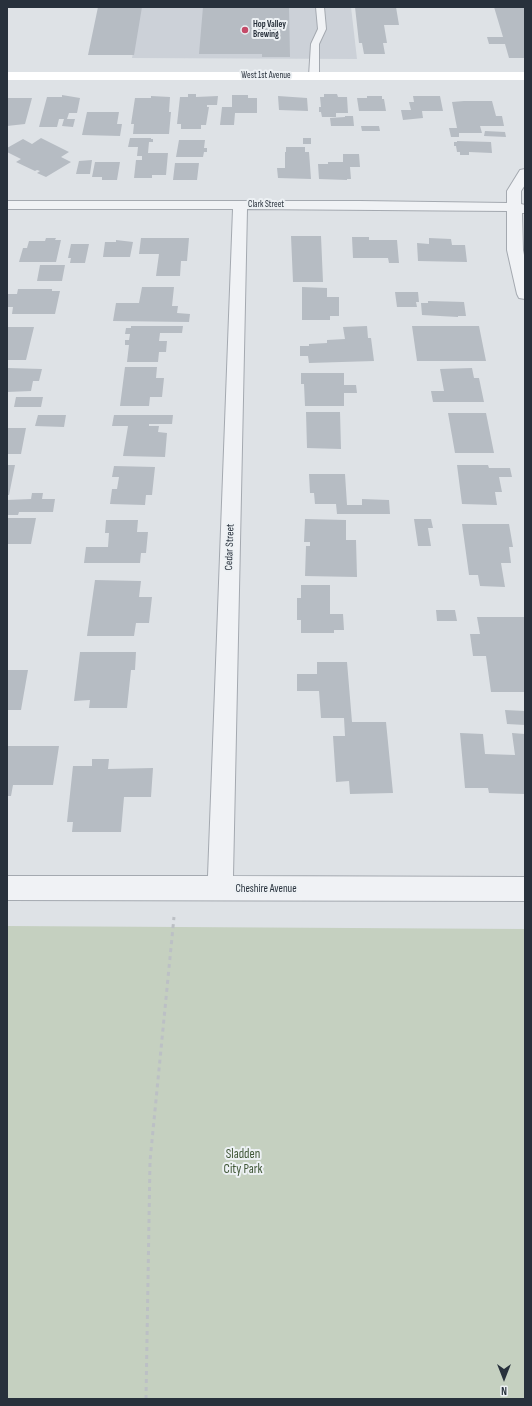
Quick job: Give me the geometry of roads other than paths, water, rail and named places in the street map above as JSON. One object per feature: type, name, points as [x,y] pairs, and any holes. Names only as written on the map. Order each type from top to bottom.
[{"type":"street","name":"West 1st Avenue","points":[[7,76],[525,76]]},
{"type":"street","points":[[525,173],[514,191],[520,208],[515,250],[525,294]]},
{"type":"street","name":"Clark Street","points":[[7,205],[240,205],[520,208]]},
{"type":"street","name":"Cedar Street","points":[[220,889],[240,205]]},
{"type":"street","name":"Cheshire Avenue","points":[[7,888],[525,889]]},
{"type":"lane","points":[[314,76],[315,44],[322,29],[320,7]]},
{"type":"place","name":"Hop Valley Brewing","points":[[245,30]]},
{"type":"park label","name":"Sladden City Park","points":[[243,1162]]}]
